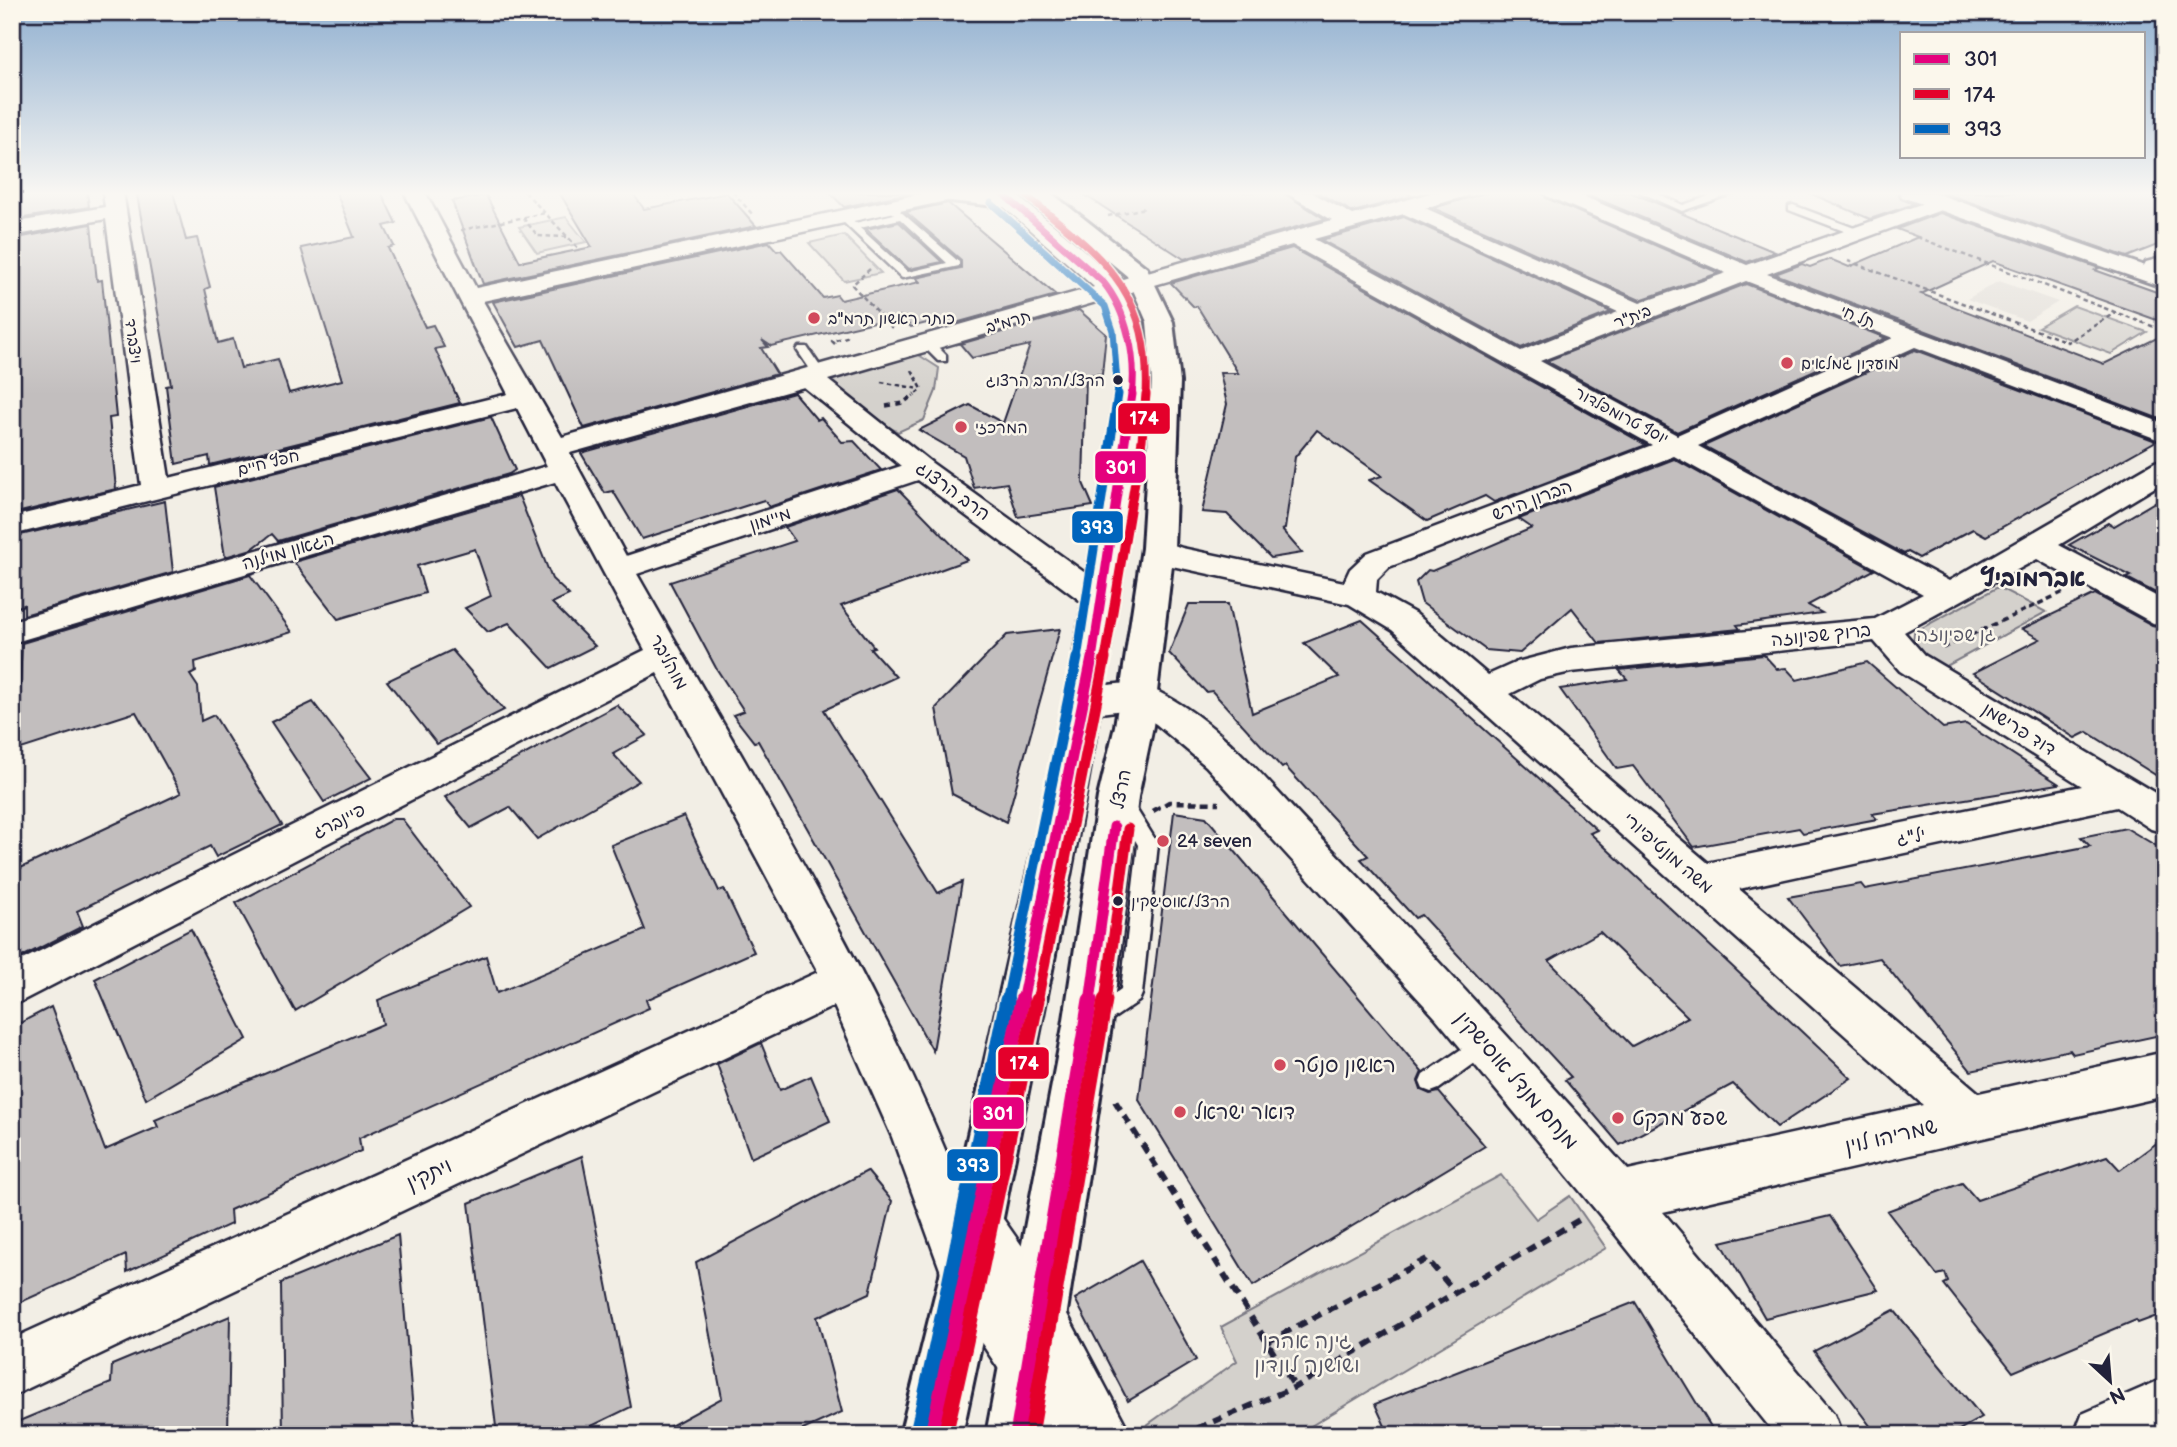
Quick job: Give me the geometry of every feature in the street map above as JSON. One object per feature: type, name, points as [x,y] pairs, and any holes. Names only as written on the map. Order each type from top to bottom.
[{"type":"main road","name":"הרצל","points":[[1017,1435],[1085,1038],[1118,797],[1135,711],[1158,548],[1166,382],[1160,322],[1126,285],[1095,260]]},
{"type":"main road","points":[[2127,260],[2162,271]]},
{"type":"main road","name":"הרצל","points":[[931,1435],[1085,702],[1133,387],[1127,328],[1118,299],[1126,285]]},
{"type":"street","name":"ויצברד","points":[[122,260],[156,490]]},
{"type":"street","name":"מוהליבר","points":[[449,260],[845,980],[916,1136],[972,1249],[1035,1342]]},
{"type":"street","points":[[468,297],[652,260]]},
{"type":"street","name":"תרמ\"ב","points":[[559,459],[811,368],[923,355],[1126,285],[1218,260]]},
{"type":"street","name":"יוסף טרומפלדור","points":[[1336,260],[1947,594]]},
{"type":"street","points":[[1523,260],[1639,312]]},
{"type":"street","name":"תל חי","points":[[1713,260],[2165,434]]},
{"type":"street","name":"בית\"ר","points":[[1520,360],[1639,312],[1792,260]]},
{"type":"street","name":"הברון הירש","points":[[1359,596],[1361,576],[1378,560],[1677,445],[1915,338]]},
{"type":"street","name":"הרב הרצוג","points":[[811,368],[922,469],[1101,600]]},
{"type":"street","name":"חפץ חיים","points":[[12,526],[524,398]]},
{"type":"street","name":"הגאון מוילנה","points":[[12,632],[559,459]]},
{"type":"street","name":"ברוך שפינוזה","points":[[1483,692],[1529,670],[1572,660],[1882,629],[1995,571],[2165,468]]},
{"type":"street","name":"מיימון","points":[[618,569],[922,469]]},
{"type":"street","points":[[2037,545],[2165,615]]},
{"type":"street","points":[[1158,548],[1172,556],[1359,596]]},
{"type":"street","name":"משה מונטיפיורי","points":[[1359,596],[1404,622],[1972,1118]]},
{"type":"street","name":"דוד פרישמן","points":[[1882,629],[1912,663],[2165,818]]},
{"type":"street","name":"פיינברג","points":[[12,986],[665,654]]},
{"type":"street","name":"מנחם מנדל אוסישקין","points":[[1085,702],[1135,711],[1158,728],[1202,744],[1235,772],[1485,1043],[1618,1197],[1813,1435]]},
{"type":"street","name":"יל\"ג","points":[[1701,881],[2121,792]]},
{"type":"street","name":"ויתקין","points":[[12,1368],[845,980]]},
{"type":"street","name":"שמריהו לוין","points":[[1618,1197],[2165,1074]]},
{"type":"street","points":[[1035,1342],[1058,1408],[1086,1435]]},
{"type":"street","points":[[1035,1342],[1102,1435]]},
{"type":"street","points":[[2103,1435],[2165,1407]]},
{"type":"lane","points":[[886,260],[906,276],[955,264],[950,260]]},
{"type":"lane","points":[[1431,1083],[1485,1043]]},
{"type":"path","points":[[589,260],[599,270]]},
{"type":"path","points":[[864,260],[870,269],[852,285],[923,355],[922,389],[903,403],[882,407]]},
{"type":"path","points":[[1844,260],[2068,342],[2116,312]]},
{"type":"path","points":[[1977,260],[2165,331]]},
{"type":"path","points":[[1912,663],[2043,599],[2099,579]]},
{"type":"path","points":[[1169,802],[1219,803]]},
{"type":"path","points":[[1085,1038],[1295,1387]]},
{"type":"path","points":[[1182,1435],[1295,1387],[1618,1197]]},
{"type":"path","points":[[1267,1342],[1427,1259],[1455,1292]]},
{"type":"shaded area","points":[[1999,281],[2058,302],[2027,321],[1967,299]]},
{"type":"green space","points":[[824,260],[868,260],[881,273],[844,281]]},
{"type":"green space","points":[[2074,306],[2147,332],[2111,354],[2038,327]]},
{"type":"green space","points":[[914,352],[939,368],[936,391],[924,420],[898,432],[865,415],[821,378]]},
{"type":"green space","name":"גן שפינוזה","points":[[1998,587],[2046,612],[1941,669],[1913,646],[1914,632]]},
{"type":"green space","name":"גינה אהרן ושושנה לונדון","points":[[1501,1175],[1536,1219],[1570,1196],[1606,1248],[1296,1435],[1144,1435],[1140,1430],[1237,1361],[1221,1327]]},
{"type":"building","points":[[12,260],[95,260],[97,281],[102,280],[116,417],[109,418],[116,489],[12,514]]},
{"type":"building","points":[[149,260],[203,260],[210,287],[205,289],[218,343],[233,339],[241,368],[278,359],[289,393],[342,380],[305,260],[393,260],[425,327],[433,325],[444,347],[435,349],[460,403],[210,465],[209,456],[176,464],[166,386],[171,385]]},
{"type":"building","points":[[474,260],[519,260],[520,262],[598,260],[483,284]]},
{"type":"building","points":[[688,260],[789,260],[823,298],[837,295],[841,300],[920,282],[916,278],[961,268],[961,260],[1014,260],[1056,295],[945,326],[939,320],[911,327],[900,316],[771,346],[762,340],[768,347],[761,348],[777,374],[584,428],[543,340],[518,347],[493,302]]},
{"type":"building","points":[[899,260],[939,260],[942,262],[909,269]]},
{"type":"building","points":[[1252,260],[1313,260],[1646,445],[1494,502],[1485,496],[1427,521],[1369,480],[1382,476],[1317,430],[1295,457],[1285,529],[1282,530],[1302,553],[1271,558],[1227,514],[1202,512],[1227,404],[1220,373],[1238,373],[1197,306],[1194,307],[1171,283]]},
{"type":"building","points":[[1357,260],[1497,260],[1611,312],[1521,348]]},
{"type":"building","points":[[1549,260],[1688,260],[1719,273],[1640,300]]},
{"type":"building","points":[[1829,260],[1849,267],[1866,260],[2075,260],[2099,268],[2095,270],[2165,295],[2165,323],[1993,261],[1921,294],[2104,364],[2165,334],[2165,421],[1775,274],[1802,264],[1810,267]]},
{"type":"building","points":[[1746,284],[1886,338],[1677,432],[1546,361]]},
{"type":"building","points":[[1079,310],[1106,334],[1102,374],[1086,375],[1083,483],[1093,506],[1018,517],[1007,483],[974,488],[964,456],[919,430],[970,405],[1003,423],[1030,345],[972,358],[960,344]]},
{"type":"building","points":[[1915,350],[2156,441],[1986,536],[1973,529],[1919,558],[1908,552],[1904,554],[1704,446]]},
{"type":"building","points":[[794,393],[817,420],[821,418],[842,442],[854,441],[881,470],[769,507],[764,500],[642,539],[613,491],[605,493],[581,453]]},
{"type":"building","points":[[491,417],[515,470],[509,474],[278,541],[272,534],[252,549],[225,557],[214,487]]},
{"type":"building","points":[[1674,459],[1874,570],[1808,605],[1822,613],[1737,625],[1740,629],[1599,643],[1572,608],[1520,653],[1486,650],[1422,603],[1416,582],[1428,570],[1432,571],[1532,528],[1519,519]]},
{"type":"building","points":[[898,489],[967,560],[841,606],[874,647],[870,648],[896,677],[824,710],[938,893],[962,882],[933,1051],[758,741],[754,742],[733,715],[744,711],[716,668],[670,582],[795,541],[785,527]]},
{"type":"building","points":[[519,496],[552,579],[569,595],[552,603],[595,646],[551,668],[509,623],[488,632],[465,608],[491,596],[475,549],[417,566],[425,593],[338,619],[294,562]]},
{"type":"building","points":[[2165,496],[2165,598],[2127,578],[2131,576],[2069,545],[2108,523],[2114,526]]},
{"type":"building","points":[[165,501],[173,572],[24,615],[24,605],[12,609],[12,537]]},
{"type":"building","points":[[250,575],[292,632],[195,662],[196,672],[190,675],[198,687],[201,721],[214,715],[282,825],[216,857],[210,846],[77,911],[83,926],[12,962],[12,872],[181,793],[136,712],[12,752],[12,725],[18,724],[22,643]]},
{"type":"building","points":[[2095,594],[2152,625],[2165,628],[2165,781],[2087,732],[2075,738],[1973,673],[2040,639],[2022,629]]},
{"type":"building","points":[[1189,604],[1228,604],[1252,713],[1339,677],[1304,643],[1362,620],[1597,830],[1590,833],[1851,1078],[1777,1127],[1733,1084],[1620,1145],[1565,1080],[1571,1077],[1421,915],[1415,918],[1361,859],[1368,856],[1285,766],[1282,768],[1212,691],[1206,692],[1169,653]],"holes":[[[1600,932],[1688,1017],[1632,1046],[1549,961]]]},
{"type":"building","points":[[1060,629],[1006,822],[952,794],[936,708],[1007,635]]},
{"type":"building","points":[[452,650],[504,710],[437,744],[387,681]]},
{"type":"building","points":[[1764,655],[1777,669],[1786,668],[1797,680],[1867,662],[1943,728],[1966,724],[2059,784],[1872,814],[1877,819],[1803,833],[1799,828],[1694,847],[1633,766],[1617,769],[1560,689],[1627,679],[1619,670]]},
{"type":"building","points":[[313,702],[371,778],[324,802],[271,722]]},
{"type":"building","points":[[617,705],[647,735],[613,754],[639,781],[537,839],[510,807],[471,828],[445,797]]},
{"type":"building","name":"ראשון סנטר","points":[[1174,812],[1206,817],[1422,1072],[1418,1081],[1421,1090],[1430,1094],[1439,1092],[1485,1146],[1253,1286],[1139,1100]]},
{"type":"building","points":[[684,816],[719,891],[724,889],[754,952],[646,1000],[649,1008],[359,1138],[361,1151],[230,1210],[231,1224],[127,1272],[126,1255],[12,1306],[12,1198],[21,1195],[12,1167],[12,1027],[51,1007],[105,1150],[158,1127],[155,1120],[383,1024],[378,1000],[486,956],[497,993],[645,930],[611,845]]},
{"type":"building","points":[[393,819],[402,819],[469,907],[295,1011],[236,903]]},
{"type":"building","points":[[2126,828],[2165,851],[2165,1034],[2073,1054],[2070,1050],[1971,1071],[1880,958],[1840,966],[1788,897],[1861,884],[1865,889],[2090,846],[2081,837]]},
{"type":"building","points":[[191,929],[247,1039],[146,1099],[95,979]]},
{"type":"building","points":[[761,1043],[780,1090],[811,1076],[830,1121],[751,1158],[717,1064]]},
{"type":"building","points":[[2165,1137],[2165,1313],[2138,1323],[2136,1320],[2013,1372],[1944,1284],[1948,1282],[1945,1273],[1937,1275],[1887,1211],[1962,1183],[1977,1200],[2107,1156],[2120,1170]]},
{"type":"building","points":[[582,1156],[631,1407],[573,1435],[497,1435],[469,1203]]},
{"type":"building","points":[[867,1171],[892,1201],[870,1293],[817,1317],[842,1412],[792,1435],[654,1435],[722,1398],[696,1262]]},
{"type":"building","points":[[1830,1216],[1878,1290],[1765,1318],[1721,1242]]},
{"type":"building","points":[[398,1235],[415,1435],[283,1435],[281,1283]]},
{"type":"building","points":[[1140,1261],[1196,1360],[1128,1401],[1075,1299]]},
{"type":"building","points":[[1635,1302],[1716,1435],[1389,1435],[1375,1404]]},
{"type":"building","points":[[1894,1310],[1982,1417],[1950,1435],[1877,1435],[1814,1351]]},
{"type":"building","points":[[230,1316],[228,1435],[12,1435],[12,1424],[111,1383],[112,1365]]},
{"type":"transit line","name":"393","points":[[917,1432],[954,1272],[961,1220],[1071,699],[1119,387],[1113,331],[1105,306],[1056,260]]},
{"type":"transit line","name":"301","points":[[931,1435],[968,1275],[975,1223],[1085,702],[1133,387],[1127,328],[1117,299],[1103,282],[1078,260]]},
{"type":"transit line","name":"174","points":[[945,1435],[982,1278],[989,1225],[1077,807],[1142,440],[1146,382],[1141,325],[1123,286],[1101,260]]},
{"type":"transit line","name":"301","points":[[1017,1435],[1087,1026],[1114,827]]},
{"type":"transit line","name":"174","points":[[1031,1435],[1101,1028],[1128,829]]},
{"type":"place","name":"כותר ראשון תרמ\"ב","points":[[814,318]]},
{"type":"place","name":"מועדון גמלאים","points":[[1787,363]]},
{"type":"place","name":"הרצל/הרב הרצוג","points":[[1118,380]]},
{"type":"place","name":"המרכזי","points":[[961,427]]},
{"type":"place","name":"24 seven","points":[[1163,841]]},
{"type":"place","name":"הרצל/אוסישקין","points":[[1118,901]]},
{"type":"place","name":"ראשון סנטר","points":[[1280,1065]]},
{"type":"place","name":"דואר ישראל","points":[[1180,1112]]},
{"type":"place","name":"שפע מרקט","points":[[1618,1118]]},
{"type":"district","name":"אברמוביץ","points":[[2033,578]]}]
